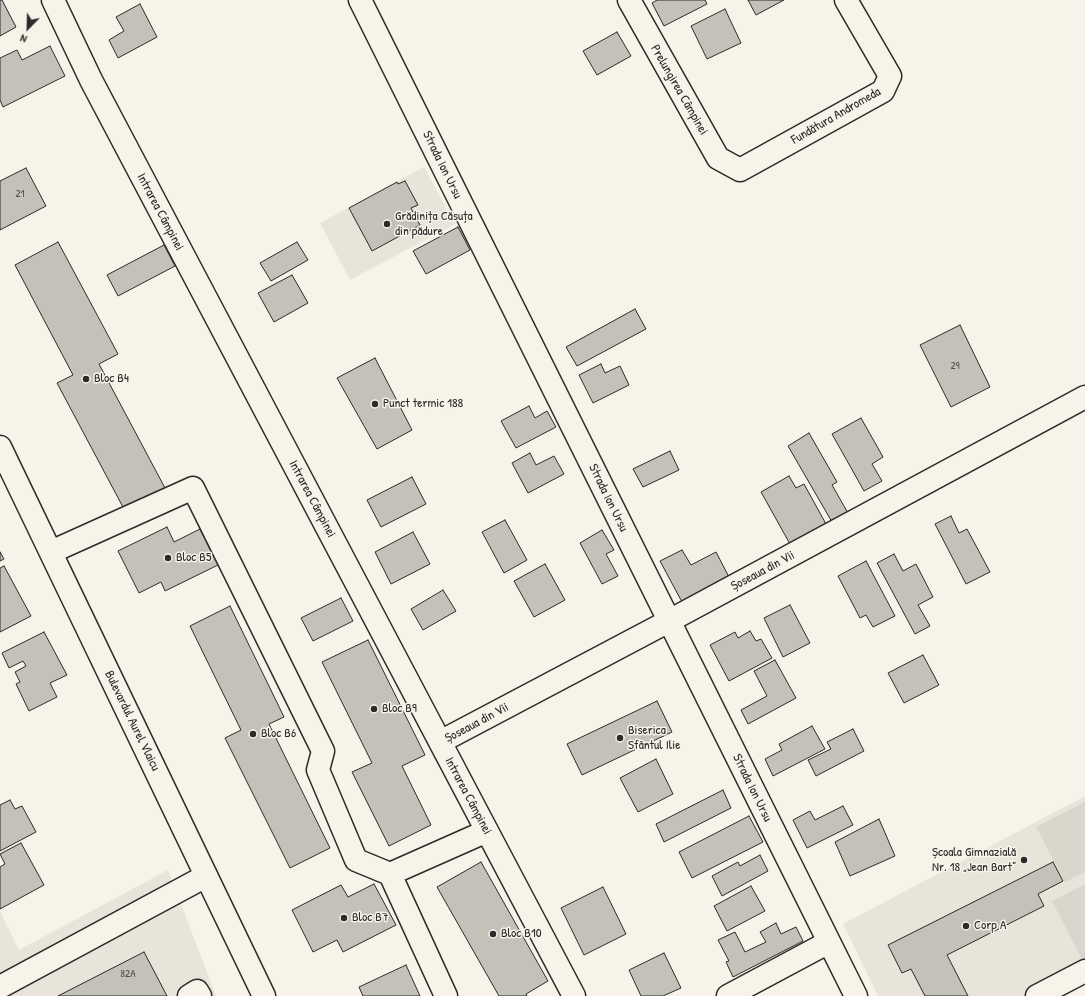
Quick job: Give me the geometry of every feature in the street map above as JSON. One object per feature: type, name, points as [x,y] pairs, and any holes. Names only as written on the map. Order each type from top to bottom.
[{"type":"street","name":"Intrarea Câmpinei","points":[[53,0],[91,80],[574,996]]},
{"type":"street","name":"Strada Ion Ursu","points":[[360,0],[856,996]]},
{"type":"street","name":"Prelungirea Câmpinei","points":[[628,0],[718,158],[740,170]]},
{"type":"street","name":"Fundătura Andromeda","points":[[740,170],[883,91],[890,76],[846,0]]},
{"type":"street","name":"Șoseaua din Vii","points":[[440,742],[669,621],[1085,397]]},
{"type":"street","name":"Bulevardul Aurel Vlaicu","points":[[0,447],[264,996]]},
{"type":"street","points":[[51,552],[193,488],[323,752],[318,770],[356,860],[390,874],[446,996]]},
{"type":"street","points":[[390,874],[487,831]]},
{"type":"street","points":[[0,987],[206,876]]},
{"type":"street","points":[[728,996],[829,942]]},
{"type":"street","points":[[1036,996],[1085,971]]},
{"type":"street","points":[[188,996],[197,991],[200,996]]},
{"type":"shaded area","name":"Grădinița Căsuța din pădure","points":[[424,167],[455,224],[350,280],[320,223]]},
{"type":"shaded area","name":"Școala Gimnazială Nr. 18 „Jean Bart”","points":[[1085,796],[1085,966],[1025,996],[878,996],[843,924]]},
{"type":"shaded area","points":[[1085,802],[1085,872],[1065,882],[1036,827]]},
{"type":"shaded area","points":[[168,870],[216,996],[0,996],[0,911],[19,950]]},
{"type":"shaded area","points":[[1085,884],[1085,965],[1052,901]]},
{"type":"building","points":[[0,0],[2,0],[16,27],[0,36]]},
{"type":"building","points":[[657,0],[705,0],[707,4],[664,26],[652,3]]},
{"type":"building","points":[[748,0],[784,0],[756,15]]},
{"type":"building","points":[[140,4],[157,37],[118,58],[109,40],[124,31],[116,17]]},
{"type":"building","points":[[725,9],[741,43],[707,59],[691,26]]},
{"type":"building","points":[[617,32],[631,56],[597,75],[583,51]]},
{"type":"building","points":[[50,46],[65,76],[3,107],[0,100],[0,58],[17,50],[22,60]]},
{"type":"building","points":[[26,168],[46,206],[0,230],[0,181]]},
{"type":"building","points":[[405,181],[418,205],[411,208],[413,212],[415,211],[419,218],[417,220],[420,225],[372,251],[349,208],[397,182],[398,184]]},
{"type":"building","points":[[458,227],[470,250],[426,274],[413,251]]},
{"type":"building","name":"Bloc B4","points":[[58,242],[118,354],[99,364],[165,488],[124,509],[57,383],[73,375],[15,265]]},
{"type":"building","points":[[297,242],[308,260],[271,281],[260,263]]},
{"type":"building","points":[[164,245],[175,266],[118,296],[107,275]]},
{"type":"building","points":[[292,275],[308,303],[274,322],[258,293]]},
{"type":"building","points":[[635,309],[646,329],[577,366],[566,347]]},
{"type":"building","points":[[960,325],[990,387],[951,407],[920,345]]},
{"type":"building","name":"Punct termic 188","points":[[375,358],[412,430],[377,449],[337,378]]},
{"type":"building","points":[[601,364],[605,373],[620,366],[629,385],[593,403],[579,375]]},
{"type":"building","points":[[529,406],[535,418],[547,411],[556,427],[516,448],[501,421]]},
{"type":"building","points":[[861,418],[883,457],[872,464],[882,481],[864,491],[832,434]]},
{"type":"building","points":[[809,433],[837,482],[832,485],[848,513],[832,522],[788,446]]},
{"type":"building","points":[[670,451],[679,470],[643,487],[633,469]]},
{"type":"building","points":[[530,453],[536,465],[554,456],[564,474],[528,493],[512,463]]},
{"type":"building","points":[[789,476],[796,488],[804,484],[826,524],[790,544],[761,492]]},
{"type":"building","points":[[412,477],[426,504],[381,527],[367,500]]},
{"type":"building","points":[[951,516],[959,533],[967,529],[990,572],[966,584],[935,524]]},
{"type":"building","points":[[505,520],[527,560],[504,573],[482,532]]},
{"type":"building","name":"Bloc B5","points":[[167,527],[174,542],[200,529],[218,565],[165,591],[161,582],[139,593],[118,551]]},
{"type":"building","points":[[602,530],[614,550],[606,554],[618,576],[602,584],[580,543]]},
{"type":"building","points":[[413,532],[430,564],[391,584],[375,552]]},
{"type":"building","points":[[682,550],[691,565],[716,552],[729,577],[682,602],[660,561]]},
{"type":"building","points":[[0,552],[4,559],[0,561]]},
{"type":"building","points":[[894,554],[903,571],[916,564],[933,597],[918,605],[930,626],[915,634],[877,563]]},
{"type":"building","points":[[866,561],[895,616],[873,627],[866,615],[860,618],[838,576]]},
{"type":"building","points":[[545,564],[565,600],[534,617],[514,581]]},
{"type":"building","points":[[4,566],[31,616],[0,632],[0,568]]},
{"type":"building","points":[[443,590],[456,611],[423,630],[411,609]]},
{"type":"building","points":[[341,598],[353,621],[313,641],[301,618]]},
{"type":"building","points":[[790,605],[810,643],[783,657],[764,618]]},
{"type":"building","name":"Bloc B6","points":[[230,606],[284,717],[269,724],[330,848],[290,868],[225,738],[241,730],[190,626]]},
{"type":"building","points":[[750,631],[756,641],[761,639],[772,658],[729,681],[710,645],[735,632],[738,638]]},
{"type":"building","points":[[44,632],[67,675],[50,683],[57,697],[29,711],[16,684],[20,682],[15,672],[26,666],[23,661],[9,668],[2,653]]},
{"type":"building","name":"Bloc B9","points":[[368,640],[425,755],[402,766],[431,825],[389,846],[352,772],[372,763],[322,662]]},
{"type":"building","points":[[923,655],[939,685],[904,703],[888,673]]},
{"type":"building","points":[[775,660],[796,698],[748,724],[741,710],[767,696],[754,671]]},
{"type":"building","name":"Biserica Sfântul Ilie","points":[[657,701],[672,732],[582,775],[567,744]]},
{"type":"building","points":[[812,726],[825,749],[773,776],[765,759],[782,750],[779,744]]},
{"type":"building","points":[[853,729],[864,751],[816,776],[808,760],[831,749],[827,742]]},
{"type":"building","points":[[656,759],[673,794],[638,812],[620,778]]},
{"type":"building","points":[[723,790],[731,808],[664,842],[656,824]]},
{"type":"building","points":[[10,800],[15,809],[22,806],[36,832],[0,851],[0,805]]},
{"type":"building","points":[[843,806],[853,825],[807,848],[793,820],[810,811],[815,820]]},
{"type":"building","points":[[749,816],[763,842],[692,878],[679,852]]},
{"type":"building","points":[[879,819],[895,856],[850,876],[835,842]]},
{"type":"building","points":[[21,843],[44,885],[0,909],[0,867],[5,864],[0,854]]},
{"type":"building","points":[[760,855],[768,871],[722,896],[712,876],[738,862],[740,866]]},
{"type":"building","name":"Bloc B10","points":[[481,862],[548,981],[526,994],[527,996],[499,996],[437,887]]},
{"type":"building","name":"Corp A","points":[[1053,862],[1063,881],[1038,894],[1044,906],[947,955],[968,996],[925,996],[911,969],[902,973],[888,945]]},
{"type":"building","name":"Bloc B7","points":[[374,884],[396,925],[343,952],[337,940],[313,952],[292,910],[341,885],[348,897]]},
{"type":"building","points":[[751,886],[765,911],[727,931],[714,906]]},
{"type":"building","points":[[603,887],[626,934],[584,955],[561,908]]},
{"type":"building","points":[[776,923],[781,934],[796,927],[803,941],[733,977],[726,962],[729,961],[718,940],[735,932],[745,952],[766,942],[760,932]]},
{"type":"building","points":[[144,952],[167,996],[58,996]]},
{"type":"building","points":[[664,953],[681,988],[663,996],[641,996],[629,970]]},
{"type":"building","points":[[406,965],[420,996],[363,996],[359,987]]},
{"type":"place","name":"Grădinița Căsuța din pădure","points":[[387,224]]},
{"type":"place","name":"Bloc B4","points":[[86,379]]},
{"type":"place","name":"Punct termic 188","points":[[375,404]]},
{"type":"place","name":"Bloc B5","points":[[168,558]]},
{"type":"place","name":"Bloc B9","points":[[374,709]]},
{"type":"place","name":"Bloc B6","points":[[253,734]]},
{"type":"place","name":"Biserica Sfântul Ilie","points":[[620,738]]},
{"type":"place","name":"Școala Gimnazială Nr. 18 „Jean Bart”","points":[[1024,860]]},
{"type":"place","name":"Bloc B7","points":[[344,918]]},
{"type":"place","name":"Corp A","points":[[966,926]]},
{"type":"place","name":"Bloc B10","points":[[493,934]]}]
